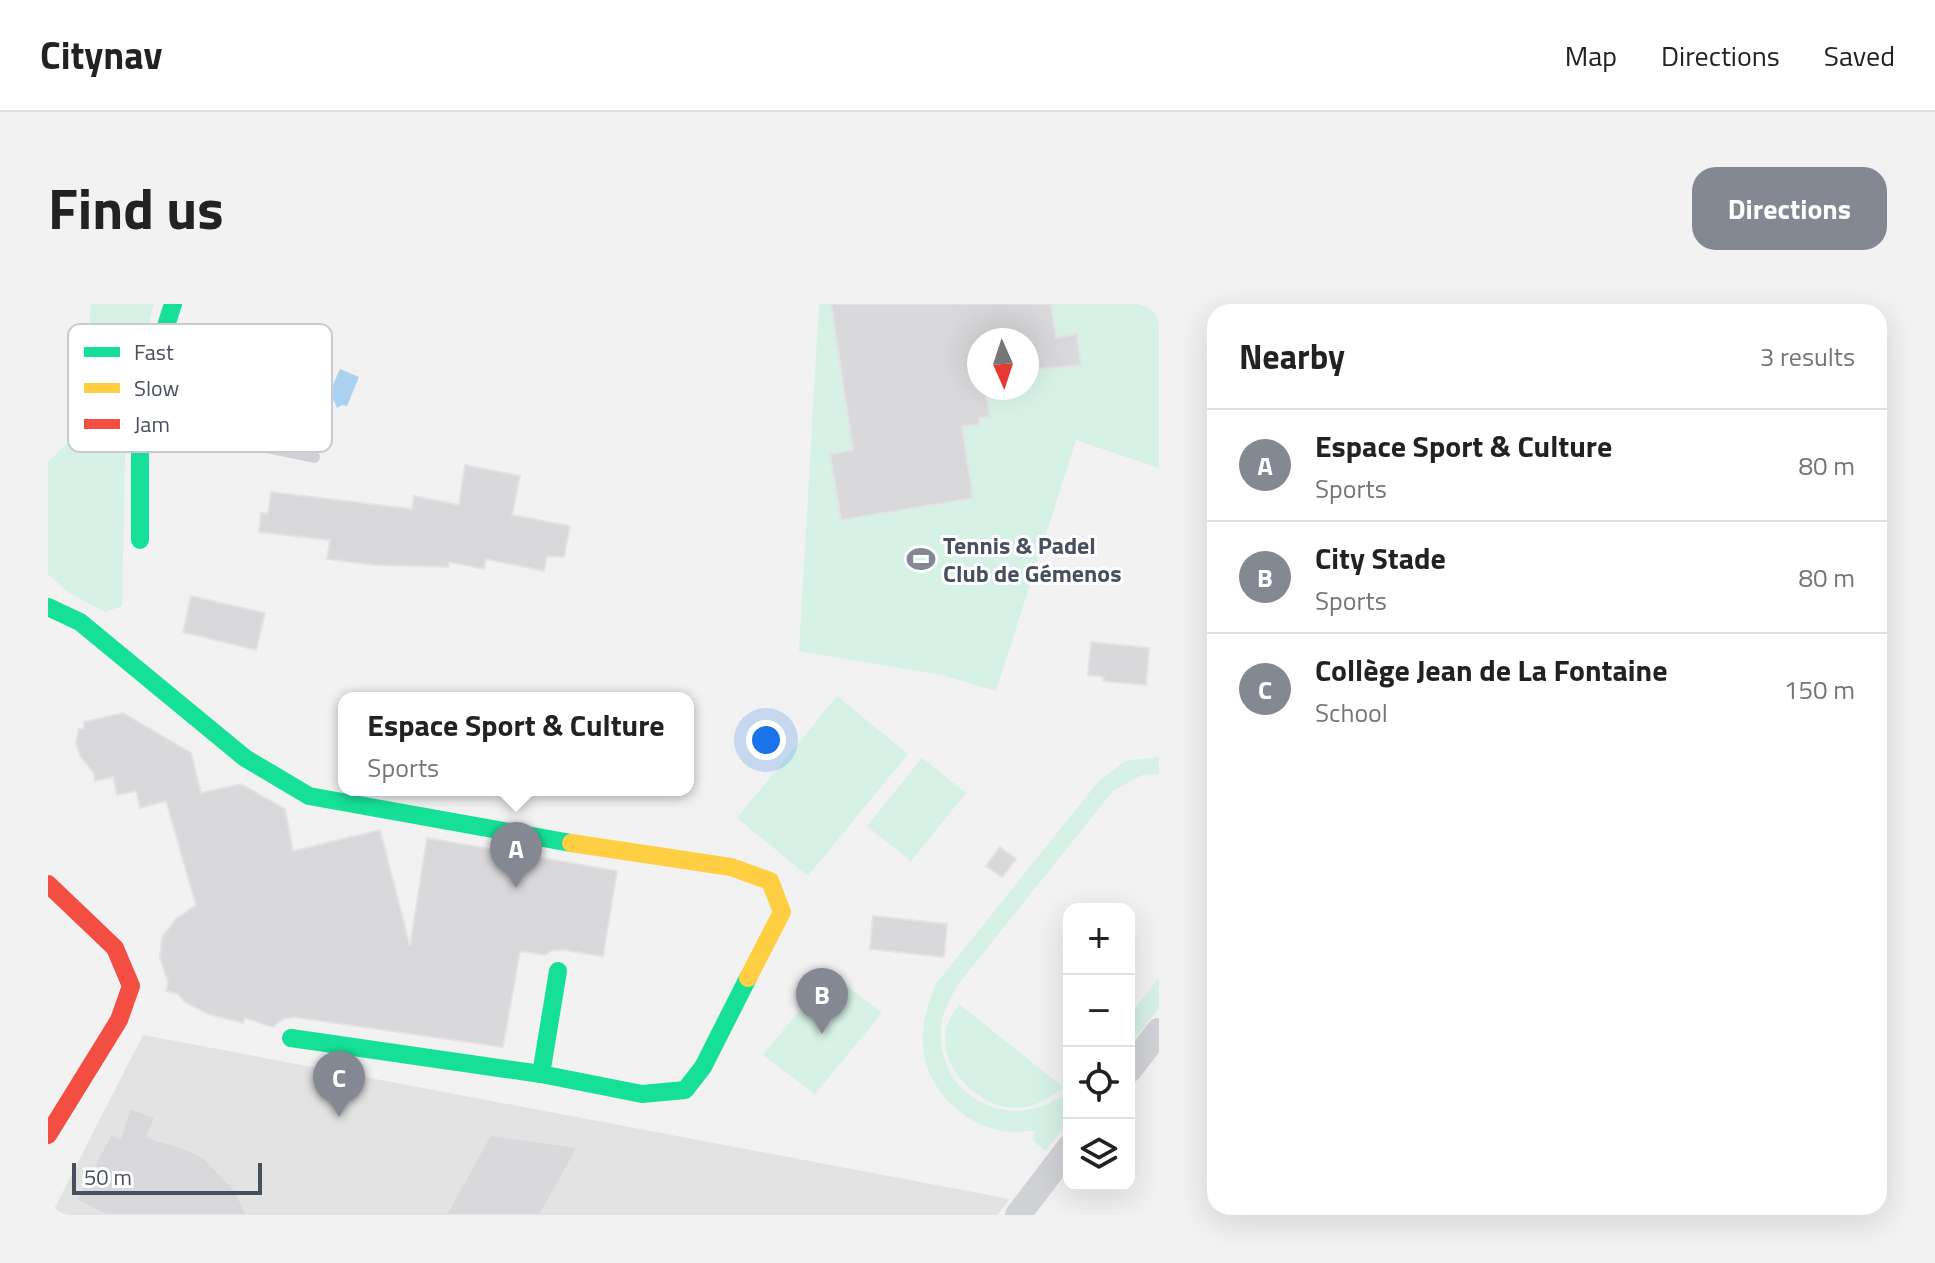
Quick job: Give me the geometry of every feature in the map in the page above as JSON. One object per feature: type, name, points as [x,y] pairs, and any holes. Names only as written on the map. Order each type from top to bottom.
[{"type":"street","points":[[167,324],[173,304]]},
{"type":"street","points":[[140,540],[141,452]]},
{"type":"street","points":[[48,607],[80,622],[245,758],[309,796],[573,843],[731,867],[770,881],[782,912],[703,1067],[685,1090],[642,1094],[541,1074],[291,1038]]},
{"type":"street","points":[[48,884],[115,948],[131,986],[119,1020],[48,1135]]},
{"type":"street","points":[[541,1074],[558,971]]},
{"type":"street","points":[[1135,1062],[1159,1031]]},
{"type":"street","points":[[1018,1215],[1063,1156]]},
{"type":"lane","points":[[290,452],[314,457]]},
{"type":"shaded area","points":[[143,1035],[1010,1199],[997,1215],[51,1215]]},
{"type":"green space","points":[[91,304],[154,304],[149,324],[89,324]]},
{"type":"green space","name":"Tennis & Padel Club de Gémenos","points":[[819,304],[1159,304],[1159,468],[1076,440],[996,691],[942,675],[799,651]]},
{"type":"green space","points":[[68,442],[68,452],[125,452],[122,606],[105,612],[68,592],[48,574],[48,462]]},
{"type":"green space","points":[[837,696],[908,754],[808,876],[737,818]]},
{"type":"green space","points":[[1159,757],[1159,774],[1142,775],[1113,791],[956,987],[943,1016],[943,1053],[951,1074],[965,1091],[982,1103],[1003,1110],[1025,1110],[1048,1104],[1063,1095],[1063,1128],[1045,1151],[1032,1139],[1035,1131],[994,1129],[964,1115],[951,1104],[940,1091],[926,1062],[923,1030],[935,985],[1098,782],[1125,761]]},
{"type":"green space","points":[[922,758],[966,793],[911,861],[867,826]]},
{"type":"green space","points":[[830,973],[882,1013],[815,1094],[763,1055]]},
{"type":"green space","points":[[1159,978],[1159,1008],[1135,1038],[1135,1008]]},
{"type":"green space","points":[[959,1004],[1063,1087],[1027,1107],[1013,1108],[990,1102],[968,1087],[952,1067],[945,1044],[951,1018]]},
{"type":"water","points":[[340,369],[359,377],[347,406],[337,408],[332,400],[332,387]]},
{"type":"building","points":[[831,304],[1051,304],[1056,338],[1077,334],[1081,365],[1039,369],[1039,328],[967,328],[967,400],[987,400],[990,417],[979,418],[979,425],[962,426],[973,498],[841,520],[830,454],[853,450]]},
{"type":"building","points":[[465,465],[520,476],[512,515],[570,526],[564,557],[547,556],[544,571],[486,559],[484,569],[449,562],[448,567],[374,565],[327,559],[330,540],[259,532],[261,513],[268,514],[271,492],[412,509],[414,496],[459,505]]},
{"type":"building","points":[[191,596],[265,613],[256,650],[183,632]]},
{"type":"building","points":[[1091,642],[1149,648],[1146,685],[1103,681],[1104,677],[1088,675]]},
{"type":"building","points":[[123,713],[191,753],[201,793],[241,784],[285,809],[293,851],[380,830],[410,946],[427,838],[617,871],[603,956],[564,950],[545,955],[520,951],[503,1047],[294,1017],[283,1019],[273,1027],[245,1018],[243,1023],[208,1014],[185,1002],[178,994],[166,991],[168,982],[160,958],[162,937],[176,919],[196,905],[166,801],[140,808],[136,791],[117,795],[113,777],[95,781],[94,773],[80,756],[76,742],[79,729],[84,729],[84,722]]},
{"type":"building","points":[[1000,847],[1016,859],[1002,877],[986,866]]},
{"type":"building","points":[[873,916],[947,924],[944,957],[870,949]]},
{"type":"building","points":[[130,1108],[155,1117],[147,1137],[204,1158],[234,1189],[247,1215],[106,1215],[76,1200],[111,1134],[120,1139]]},
{"type":"building","points":[[490,1135],[578,1147],[540,1215],[446,1215]]},
{"type":"traffic: fast","points":[[167,324],[173,304]]},
{"type":"traffic: fast","points":[[140,452],[140,540]]},
{"type":"traffic: fast","points":[[48,607],[80,622],[245,758],[309,796],[571,843]]},
{"type":"traffic: fast","points":[[558,971],[541,1074],[642,1094],[685,1090],[703,1067],[748,978]]},
{"type":"traffic: fast","points":[[291,1038],[541,1074]]},
{"type":"traffic: slow","points":[[571,843],[731,867],[770,881],[782,912],[748,978]]},
{"type":"traffic: jam","points":[[48,884],[115,948],[131,986],[119,1020],[48,1135]]},
{"type":"place","name":"Tennis & Padel Club de Gémenos","points":[[921,559]]},
{"type":"place","name":"Espace Sport & Culture","points":[[516,888]]},
{"type":"place","name":"City Stade","points":[[822,1034]]},
{"type":"place","name":"Collège Jean de La Fontaine","points":[[339,1117]]}]
